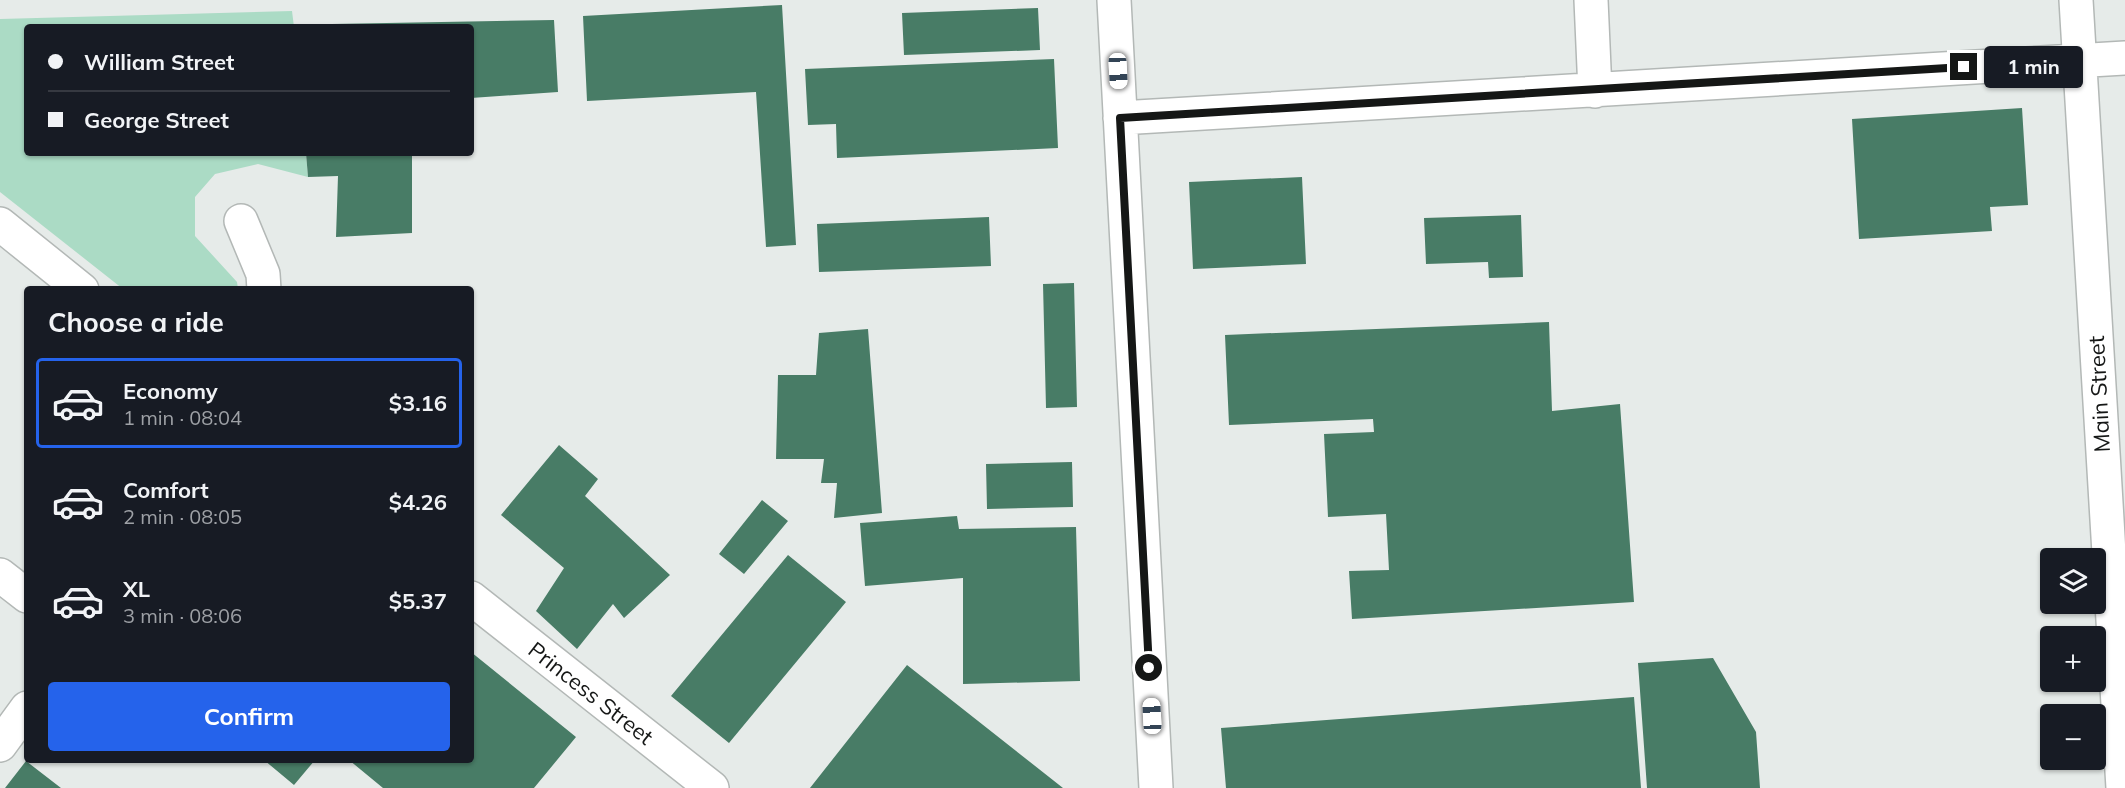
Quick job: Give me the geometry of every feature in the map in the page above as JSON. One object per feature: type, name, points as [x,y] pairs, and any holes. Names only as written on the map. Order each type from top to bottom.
[{"type":"street","points":[[1114,0],[1156,788]]},
{"type":"street","points":[[1591,0],[1595,91]]},
{"type":"street","name":"Main Street","points":[[2076,0],[2123,788]]},
{"type":"street","points":[[1120,118],[2125,58]]},
{"type":"street","points":[[241,221],[263,274],[264,286]]},
{"type":"street","points":[[0,224],[77,286]]},
{"type":"street","points":[[0,575],[24,594]]},
{"type":"street","name":"Princess Street","points":[[474,600],[712,788]]},
{"type":"street","points":[[0,745],[24,712]]},
{"type":"green space","points":[[292,11],[294,24],[24,24],[24,156],[306,156],[308,177],[258,164],[215,174],[195,197],[195,236],[237,282],[238,286],[119,286],[0,192],[0,19]]},
{"type":"building","points":[[782,5],[796,245],[766,247],[756,92],[587,101],[583,16]]},
{"type":"building","points":[[1038,8],[1040,50],[904,55],[902,13]]},
{"type":"building","points":[[554,20],[558,92],[474,98],[474,24],[332,24]]},
{"type":"building","points":[[1054,59],[1058,148],[837,158],[836,124],[808,125],[805,69]]},
{"type":"building","points":[[2022,108],[2028,205],[1990,207],[1992,231],[1859,239],[1852,119]]},
{"type":"building","points":[[306,156],[412,156],[412,233],[336,237],[338,176],[308,177]]},
{"type":"building","points":[[1302,177],[1306,264],[1193,269],[1189,182]]},
{"type":"building","points":[[1521,215],[1523,277],[1489,278],[1488,262],[1426,264],[1424,218]]},
{"type":"building","points":[[989,217],[991,266],[819,272],[817,224]]},
{"type":"building","points":[[1074,283],[1077,407],[1046,408],[1043,284]]},
{"type":"building","points":[[1549,322],[1552,411],[1620,404],[1634,602],[1352,619],[1349,571],[1389,570],[1386,514],[1328,517],[1324,434],[1374,432],[1373,419],[1229,425],[1225,335]]},
{"type":"building","points":[[868,329],[882,513],[834,518],[837,483],[821,483],[824,459],[776,459],[778,375],[816,375],[819,333]]},
{"type":"building","points":[[559,445],[598,479],[585,496],[670,575],[624,618],[613,604],[577,649],[536,611],[564,568],[501,515]]},
{"type":"building","points":[[1072,462],[1073,507],[987,509],[986,464]]},
{"type":"building","points":[[762,500],[788,521],[744,574],[719,554]]},
{"type":"building","points":[[957,516],[959,529],[1076,527],[1080,681],[963,684],[963,578],[865,586],[860,523]]},
{"type":"building","points":[[788,555],[846,602],[729,743],[671,696]]},
{"type":"building","points":[[474,654],[576,737],[534,788],[383,788],[353,763],[474,763]]},
{"type":"building","points":[[1713,658],[1756,732],[1760,788],[1647,788],[1638,663]]},
{"type":"building","points":[[907,665],[1063,788],[810,788]]},
{"type":"building","points":[[1634,697],[1641,788],[1226,788],[1221,728]]},
{"type":"building","points":[[24,763],[29,763],[61,788],[5,788]]},
{"type":"building","points":[[268,763],[312,763],[294,785]]},
{"type":"route","points":[[1149,668],[1120,118],[1964,67]]}]
